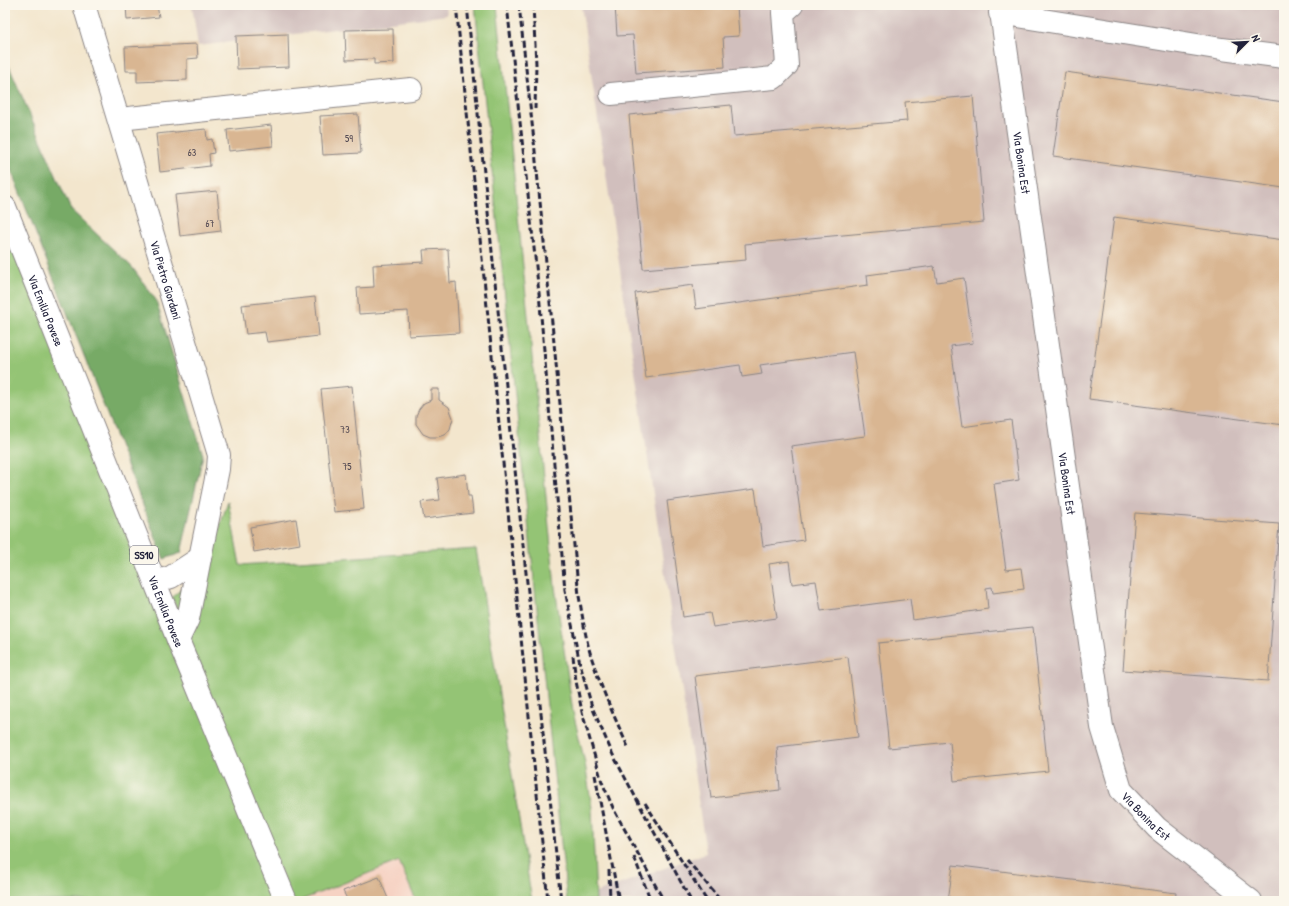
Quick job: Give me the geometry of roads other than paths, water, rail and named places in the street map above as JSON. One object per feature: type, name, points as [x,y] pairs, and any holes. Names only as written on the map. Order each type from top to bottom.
[{"type":"street","name":"Via Pietro Giordani","points":[[84,5],[219,455],[188,619],[178,640]]},
{"type":"street","points":[[611,94],[774,78],[787,65],[783,13],[792,5]]},
{"type":"street","points":[[1000,9],[1222,49],[1284,57]]},
{"type":"street","name":"Via Bonina Est","points":[[1000,9],[1102,727],[1121,790],[1157,828],[1251,901]]},
{"type":"street","points":[[119,119],[412,89]]},
{"type":"street","name":"Via Emilia Pavese","points":[[5,208],[178,640],[286,901]]},
{"type":"street","points":[[155,582],[171,576],[200,558]]},
{"type":"railway","points":[[456,5],[548,901]]},
{"type":"railway","points":[[467,5],[561,901]]},
{"type":"railway","points":[[507,5],[539,293],[565,590],[580,664],[592,707],[613,755],[691,901]]},
{"type":"railway","points":[[519,5],[579,596],[591,657],[628,747]]},
{"type":"railway","points":[[533,5],[536,64],[535,109]]},
{"type":"railway","points":[[573,656],[582,712],[602,782],[614,810],[664,901]]},
{"type":"railway","points":[[595,775],[619,901]]},
{"type":"railway","points":[[645,803],[707,901]]},
{"type":"railway","points":[[634,857],[651,901]]},
{"type":"railway","points":[[687,860],[721,901]]},
{"type":"railway","points":[[609,870],[610,901]]}]
